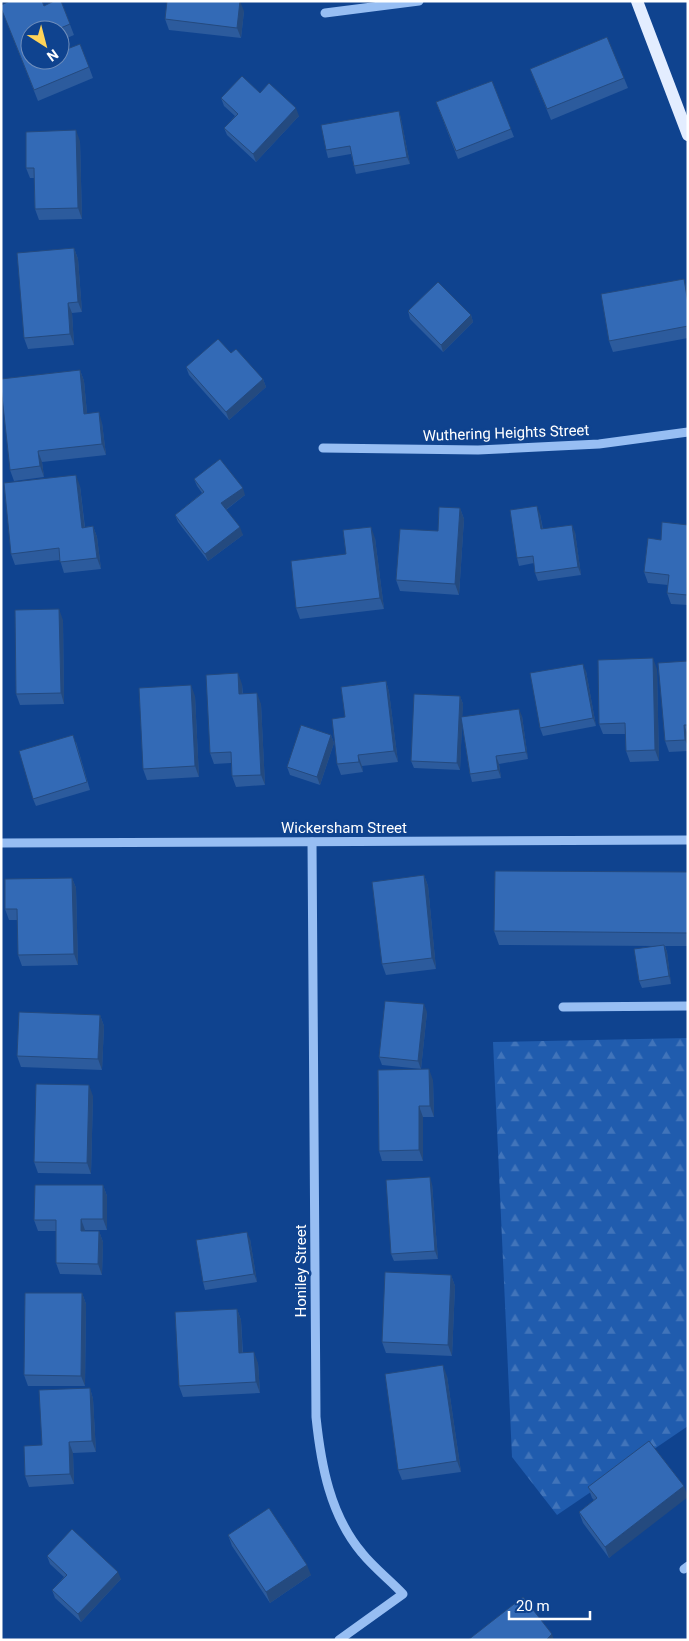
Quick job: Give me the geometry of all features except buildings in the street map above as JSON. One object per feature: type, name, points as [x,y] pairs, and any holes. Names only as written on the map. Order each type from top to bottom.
[{"type":"main road","points":[[638,1],[688,134]]},
{"type":"street","points":[[325,13],[419,1]]},
{"type":"street","name":"Wuthering Heights Street","points":[[323,448],[488,450],[599,444],[688,432]]},
{"type":"street","name":"Wickersham Street","points":[[1,843],[688,840]]},
{"type":"street","name":"Honiley Street","points":[[312,842],[316,1417],[321,1460],[336,1509],[348,1532],[362,1553],[403,1594],[339,1640]]},
{"type":"street","points":[[563,1007],[688,1006]]},
{"type":"green space","points":[[688,1038],[688,1426],[557,1515],[512,1457],[493,1042]]}]
